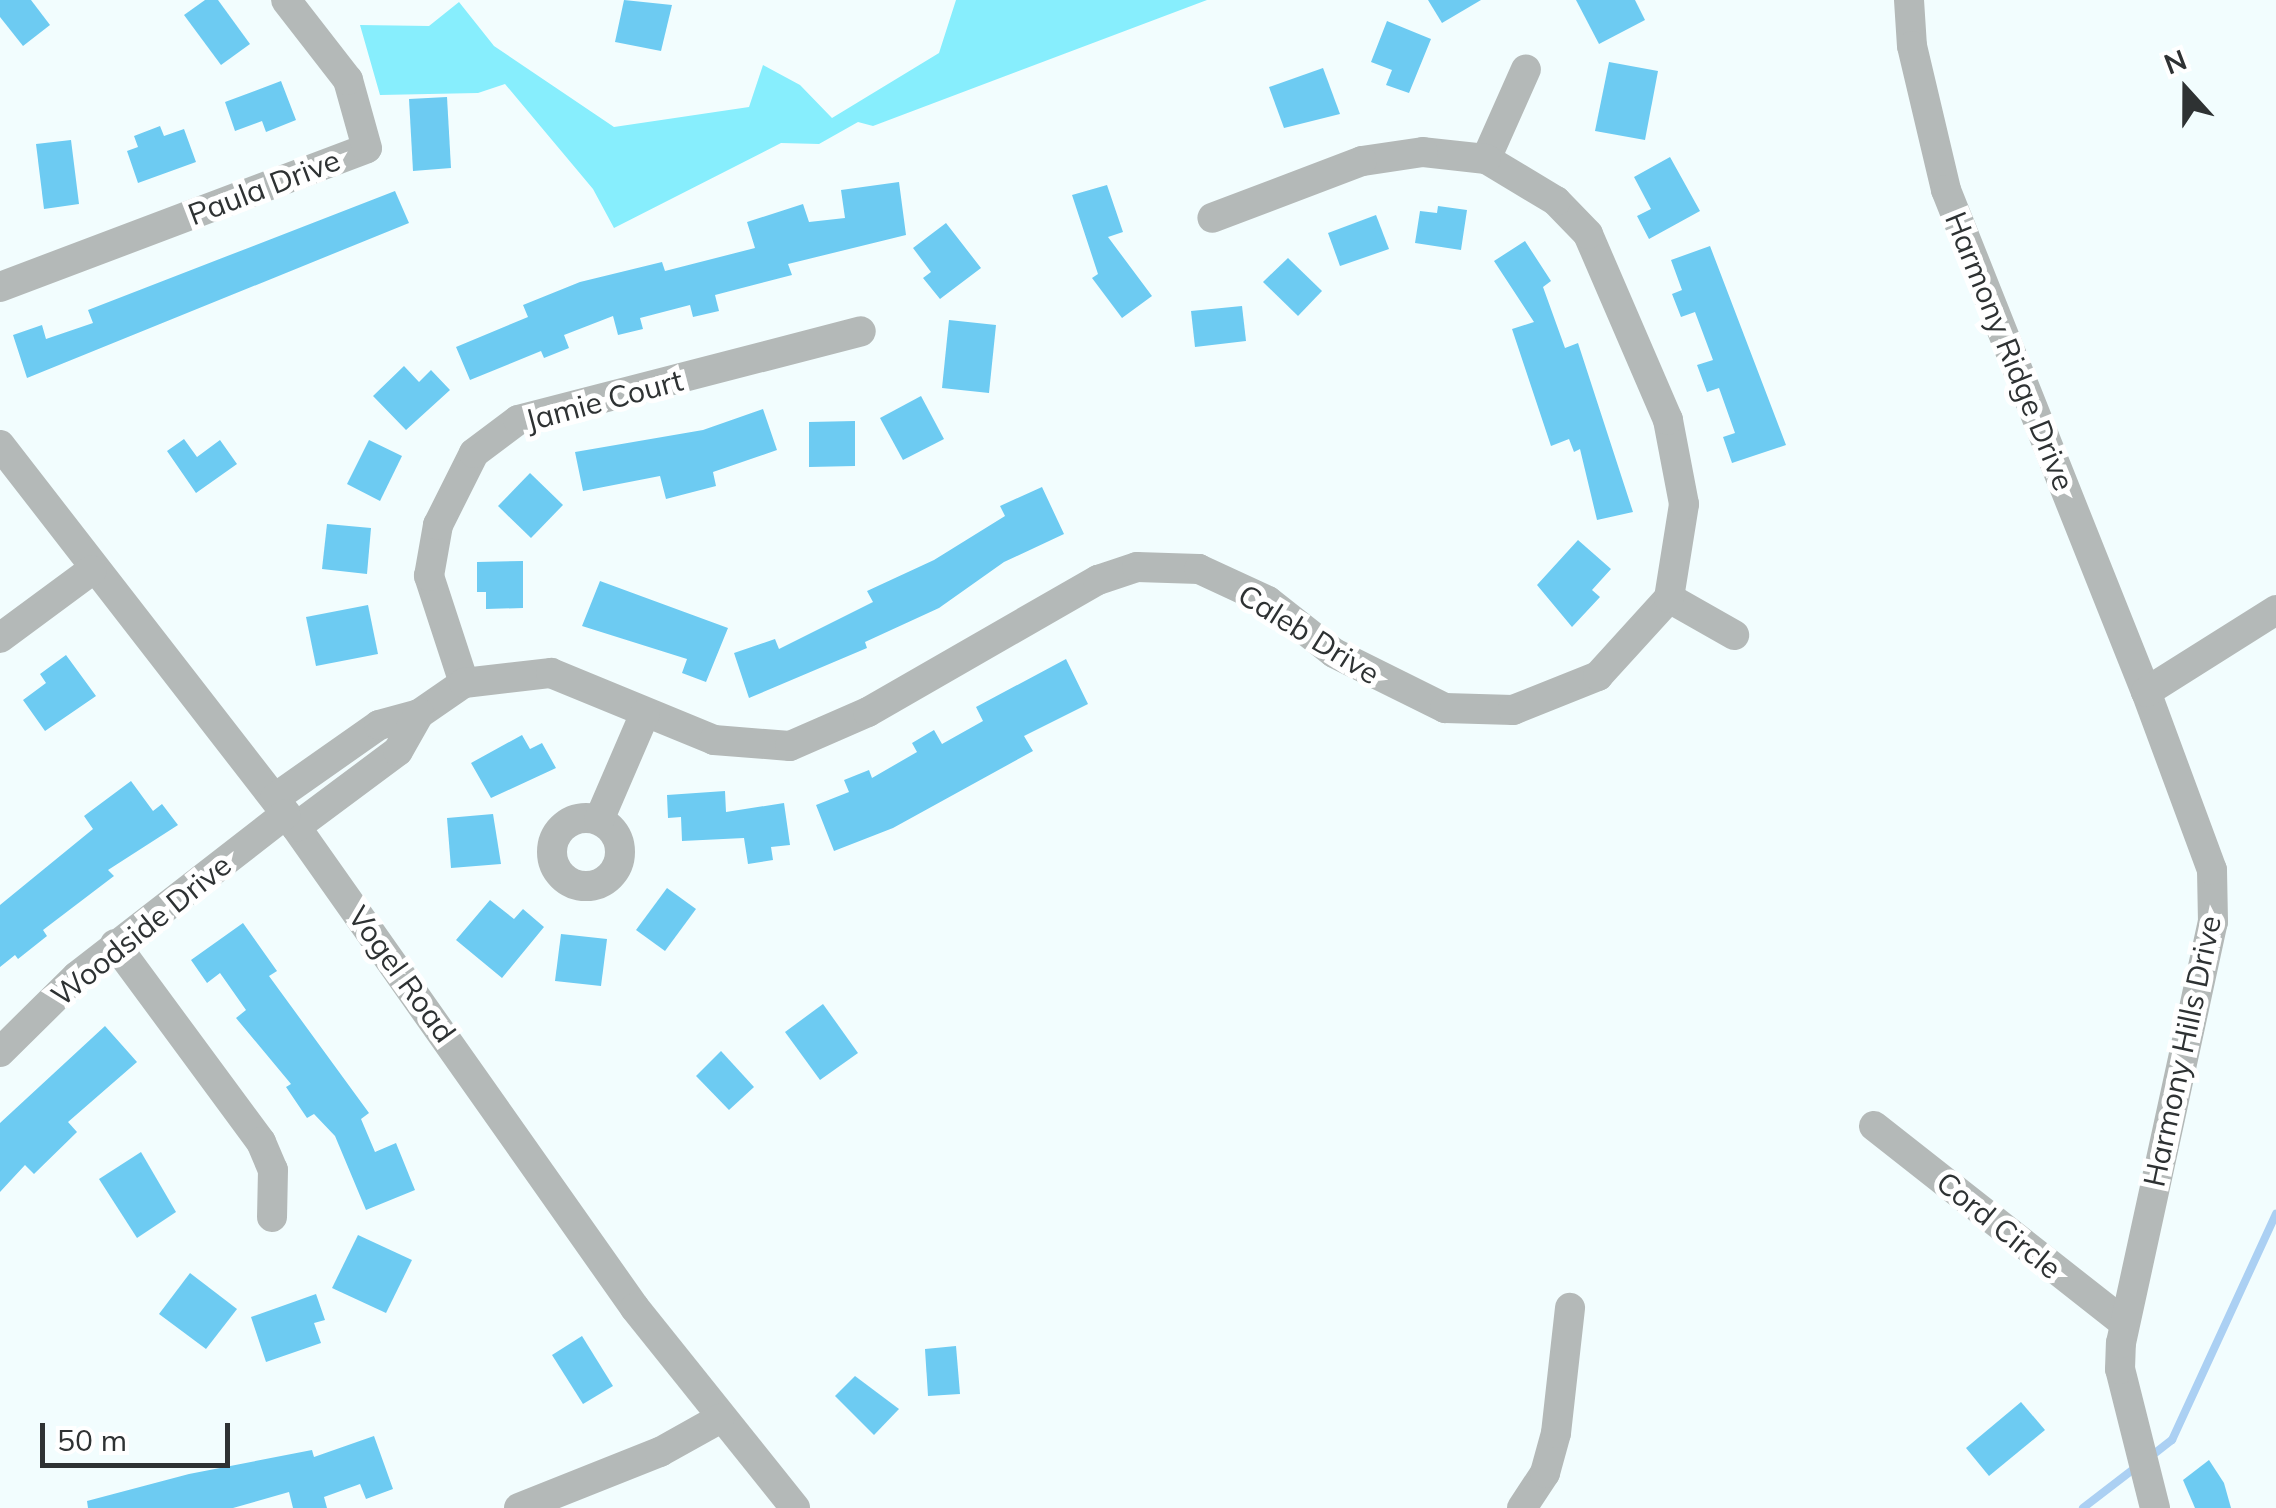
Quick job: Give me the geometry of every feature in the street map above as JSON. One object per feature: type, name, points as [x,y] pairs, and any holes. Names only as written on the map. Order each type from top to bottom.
[{"type":"street","name":"Paula Drive","points":[[0,286],[367,148],[348,80],[286,0]]},
{"type":"street","name":"Harmony Ridge Drive","points":[[1909,0],[1912,46],[1946,190],[2146,692]]},
{"type":"street","points":[[1486,159],[1526,69]]},
{"type":"street","points":[[1212,218],[1362,161],[1424,152],[1486,159],[1556,201],[1588,234],[1616,289],[1668,420],[1684,504],[1669,598],[1734,635]]},
{"type":"street","name":"Jamie Court","points":[[464,682],[429,576],[438,526],[474,453],[518,420],[861,331]]},
{"type":"street","name":"Vogel Road","points":[[0,445],[92,570],[286,813],[719,1419],[796,1508]]},
{"type":"street","name":"Caleb Drive","points":[[286,813],[379,725],[419,714],[464,682],[551,673],[714,740],[790,746],[868,712],[1098,580],[1137,567],[1199,569],[1268,601],[1334,653],[1430,702],[1513,710],[1598,676],[1669,598]]},
{"type":"street","points":[[0,638],[92,570]]},
{"type":"street","points":[[2146,692],[2276,610]]},
{"type":"street","name":"Harmony Hills Drive","points":[[2146,692],[2212,870],[2213,922],[2124,1323],[2120,1369],[2153,1500]]},
{"type":"street","points":[[599,820],[645,714]]},
{"type":"street","name":"Woodside Drive","points":[[0,1052],[115,944],[286,813]]},
{"type":"street","points":[[115,944],[260,1142],[273,1170],[272,1217]]},
{"type":"street","name":"Cord Circle","points":[[1874,1126],[2124,1323]]},
{"type":"street","points":[[1522,1508],[1545,1473],[1556,1433],[1570,1308]]},
{"type":"street","points":[[519,1508],[660,1452],[719,1419]]},
{"type":"shaded area","points":[[956,0],[1207,0],[873,126],[858,122],[819,144],[781,143],[614,228],[593,189],[505,84],[478,93],[380,95],[360,25],[429,26],[459,2],[494,46],[614,127],[749,107],[763,65],[800,85],[832,118],[939,53]]},
{"type":"building","points":[[0,0],[31,0],[50,25],[23,46],[0,17]]},
{"type":"building","points":[[205,0],[218,0],[250,44],[221,65],[184,15]]},
{"type":"building","points":[[624,0],[672,5],[661,51],[615,42]]},
{"type":"building","points":[[1428,0],[1481,0],[1442,23]]},
{"type":"building","points":[[1576,0],[1635,0],[1645,20],[1599,44]]},
{"type":"building","points":[[1387,21],[1431,39],[1409,93],[1386,85],[1392,70],[1371,62]]},
{"type":"building","points":[[1609,62],[1658,71],[1645,140],[1595,131]]},
{"type":"building","points":[[1323,68],[1340,114],[1284,128],[1269,87]]},
{"type":"building","points":[[281,81],[296,120],[266,132],[262,121],[235,131],[225,102]]},
{"type":"building","points":[[447,97],[451,168],[413,171],[409,99]]},
{"type":"building","points":[[160,126],[164,136],[184,129],[196,162],[138,183],[127,151],[138,147],[134,136]]},
{"type":"building","points":[[71,140],[79,204],[44,209],[36,144]]},
{"type":"building","points":[[1670,157],[1700,211],[1649,239],[1637,216],[1651,209],[1634,177]]},
{"type":"building","points":[[899,182],[906,235],[788,264],[792,275],[715,295],[719,311],[693,317],[690,305],[640,318],[643,329],[618,335],[613,316],[564,335],[569,348],[544,358],[541,351],[470,380],[456,347],[528,317],[523,305],[580,282],[662,262],[665,271],[755,248],[747,222],[803,204],[809,222],[845,218],[841,190]]},
{"type":"building","points":[[1107,185],[1123,232],[1108,237],[1152,296],[1122,318],[1092,278],[1098,274],[1072,195]]},
{"type":"building","points":[[395,191],[409,223],[27,378],[13,335],[42,325],[46,339],[93,323],[88,310]]},
{"type":"building","points":[[1438,206],[1467,210],[1461,250],[1415,243],[1420,211],[1437,213]]},
{"type":"building","points":[[1376,215],[1389,249],[1340,266],[1328,233]]},
{"type":"building","points":[[946,223],[981,268],[940,299],[923,278],[931,272],[913,248]]},
{"type":"building","points":[[1525,241],[1551,281],[1543,287],[1565,348],[1578,343],[1633,512],[1597,520],[1580,449],[1574,452],[1569,439],[1551,446],[1512,329],[1534,322],[1494,261]]},
{"type":"building","points":[[1710,246],[1786,445],[1732,463],[1723,437],[1735,433],[1719,388],[1707,392],[1697,365],[1713,360],[1695,312],[1681,317],[1672,294],[1682,290],[1671,260]]},
{"type":"building","points":[[1288,258],[1322,291],[1298,316],[1263,282]]},
{"type":"building","points":[[1242,306],[1246,341],[1195,347],[1191,311]]},
{"type":"building","points":[[949,320],[996,325],[989,393],[942,388]]},
{"type":"building","points":[[404,366],[419,382],[431,370],[450,390],[406,430],[373,396]]},
{"type":"building","points":[[921,396],[944,439],[903,460],[880,418]]},
{"type":"building","points":[[763,409],[777,450],[713,472],[716,486],[666,499],[660,476],[583,491],[575,452],[703,430]]},
{"type":"building","points":[[855,421],[855,466],[809,467],[809,422]]},
{"type":"building","points":[[184,439],[197,457],[220,440],[237,464],[196,493],[167,451]]},
{"type":"building","points":[[369,440],[402,456],[380,501],[347,484]]},
{"type":"building","points":[[530,473],[563,505],[531,538],[498,506]]},
{"type":"building","points":[[1042,487],[1064,534],[1004,562],[939,608],[865,642],[867,648],[749,698],[734,653],[775,639],[779,649],[873,602],[867,591],[934,560],[1005,516],[1000,506]]},
{"type":"building","points":[[327,524],[371,528],[367,574],[322,569]]},
{"type":"building","points":[[1578,540],[1611,569],[1592,590],[1600,597],[1572,627],[1537,585]]},
{"type":"building","points":[[523,561],[523,608],[486,609],[486,592],[477,592],[477,562]]},
{"type":"building","points":[[600,581],[728,628],[706,682],[682,673],[687,659],[582,626]]},
{"type":"building","points":[[368,605],[378,654],[316,666],[306,617]]},
{"type":"building","points":[[66,655],[96,696],[45,731],[23,700],[46,683],[40,674]]},
{"type":"building","points":[[1066,659],[1088,704],[1024,736],[1033,751],[893,828],[834,851],[816,805],[849,792],[844,780],[869,770],[872,778],[917,752],[912,743],[934,730],[942,744],[983,721],[976,707]]},
{"type":"building","points":[[522,735],[530,749],[542,743],[556,768],[491,798],[471,763]]},
{"type":"building","points":[[131,781],[153,811],[162,804],[178,825],[108,870],[114,876],[43,930],[47,936],[18,959],[15,955],[0,967],[0,905],[93,829],[84,816]]},
{"type":"building","points":[[725,791],[726,812],[784,803],[790,845],[771,847],[773,860],[748,864],[744,838],[682,841],[681,817],[668,818],[667,795]]},
{"type":"building","points":[[493,814],[501,864],[451,868],[447,818]]},
{"type":"building","points":[[667,888],[696,909],[665,951],[636,930]]},
{"type":"building","points":[[490,900],[514,919],[523,909],[544,927],[502,978],[456,940]]},
{"type":"building","points":[[243,923],[277,971],[269,976],[369,1113],[361,1119],[375,1152],[396,1143],[415,1190],[366,1210],[335,1136],[314,1114],[307,1118],[286,1087],[291,1084],[236,1018],[246,1010],[220,973],[207,983],[191,960]]},
{"type":"building","points":[[561,934],[607,939],[601,986],[555,981]]},
{"type":"building","points":[[823,1004],[858,1053],[820,1080],[785,1032]]},
{"type":"building","points":[[105,1026],[137,1062],[68,1122],[77,1132],[34,1174],[25,1165],[0,1192],[0,1123]]},
{"type":"building","points":[[721,1051],[754,1087],[729,1110],[696,1076]]},
{"type":"building","points":[[141,1152],[176,1212],[137,1238],[99,1179]]},
{"type":"building","points":[[358,1235],[412,1260],[386,1313],[332,1288]]},
{"type":"building","points":[[190,1273],[237,1309],[206,1349],[159,1314]]},
{"type":"building","points":[[316,1294],[325,1320],[314,1323],[321,1343],[266,1362],[251,1317]]},
{"type":"building","points":[[582,1336],[613,1386],[583,1404],[552,1355]]},
{"type":"building","points":[[956,1346],[960,1394],[928,1396],[925,1349]]},
{"type":"building","points":[[855,1376],[899,1409],[874,1435],[835,1396]]},
{"type":"building","points":[[2021,1402],[2045,1430],[1989,1476],[1966,1448]]},
{"type":"building","points":[[374,1436],[393,1489],[366,1499],[360,1484],[324,1497],[327,1508],[293,1508],[289,1492],[233,1508],[88,1508],[87,1501],[189,1474],[312,1450],[314,1457]]},
{"type":"building","points":[[2209,1460],[2224,1483],[2231,1508],[2195,1508],[2183,1480]]},
{"type":"waterway","points":[[2150,1457],[2172,1440],[2276,1214]]},
{"type":"waterway","points":[[2083,1508],[2135,1468]]}]
